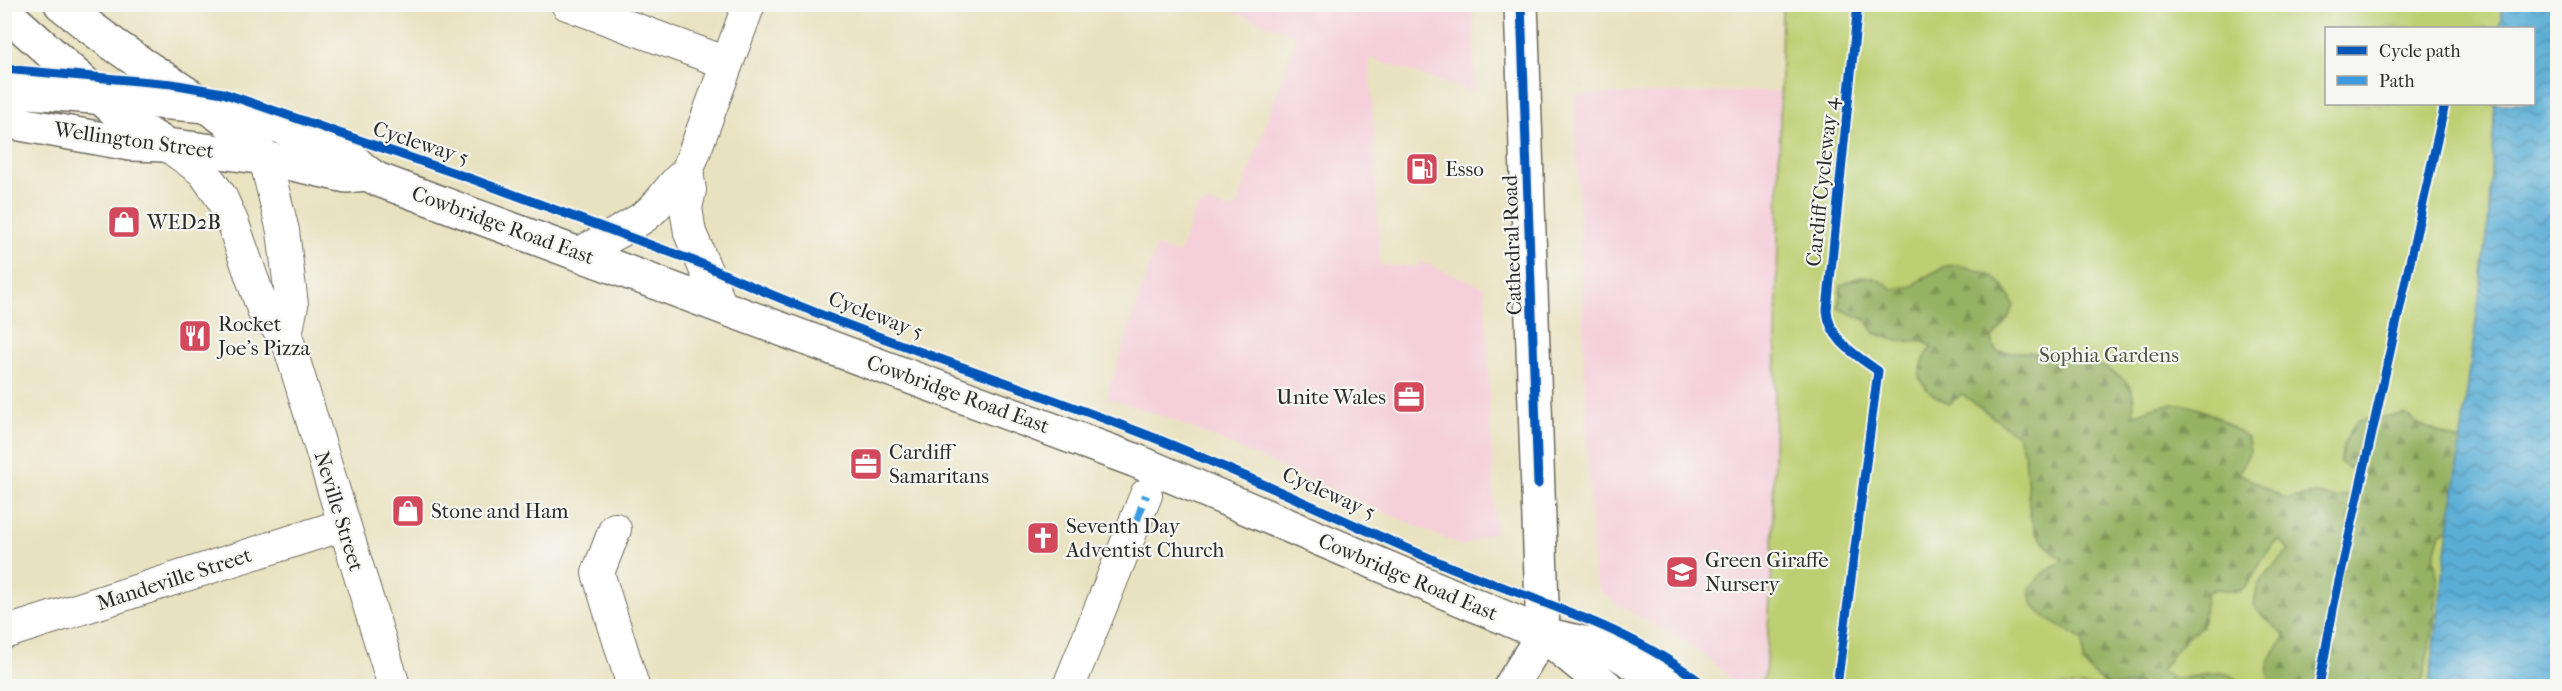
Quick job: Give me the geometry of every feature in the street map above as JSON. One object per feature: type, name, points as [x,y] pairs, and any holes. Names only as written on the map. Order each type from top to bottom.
[{"type":"main road","name":"Cowbridge Road East","points":[[61,4],[116,46],[208,106],[245,134],[264,158],[346,176],[366,174],[1149,466],[1543,634],[1611,649],[1671,687]]},
{"type":"main road","name":"Cathedral Road","points":[[1521,4],[1543,634]]},
{"type":"main road","points":[[4,11],[99,97],[137,128],[166,145]]},
{"type":"main road","name":"Wellington Street","points":[[4,90],[208,106]]},
{"type":"main road","name":"Cowbridge Road East","points":[[208,106],[260,119],[339,150],[351,156],[366,174]]},
{"type":"main road","name":"Wellington Street","points":[[4,121],[130,144],[166,145],[264,158]]},
{"type":"main road","name":"Cowbridge Road East","points":[[1543,634],[1606,687]]},
{"type":"main road","points":[[1511,687],[1543,634]]},
{"type":"street","points":[[567,4],[727,63]]},
{"type":"street","points":[[721,306],[690,233],[686,208],[690,190],[687,172],[749,4]]},
{"type":"street","name":"Neville Street","points":[[166,145],[203,171],[221,197],[233,224],[265,315],[286,335]]},
{"type":"street","name":"Neville Street","points":[[264,158],[283,231],[292,305],[286,335],[394,687]]},
{"type":"street","points":[[580,253],[645,216],[658,204],[673,182],[687,172]]},
{"type":"street","points":[[1069,687],[1142,508]]},
{"type":"street","name":"Mandeville Street","points":[[4,633],[343,525]]},
{"type":"street","points":[[615,529],[598,573],[633,687]]},
{"type":"shaded area","points":[[1215,5],[1473,5],[1475,93],[1370,58],[1380,265],[1418,267],[1419,261],[1485,287],[1495,531],[1463,546],[1178,422],[1107,397],[1156,246],[1179,254],[1196,207],[1209,203],[1232,210],[1237,206],[1297,35]]},
{"type":"shaded area","points":[[1782,91],[1772,568],[1765,675],[1759,686],[1740,686],[1678,637],[1615,603],[1601,591],[1594,577],[1575,95]]},
{"type":"green space","name":"Sophia Gardens","points":[[1782,5],[2502,5],[2500,27],[2325,27],[2325,105],[2495,105],[2488,229],[2429,686],[1759,686],[1765,675],[1772,568]]},
{"type":"green space","points":[[1958,265],[1993,277],[2004,288],[2014,306],[2005,324],[1991,339],[1997,352],[2050,354],[2092,363],[2110,370],[2124,380],[2132,392],[2134,415],[2175,404],[2195,407],[2214,415],[2247,438],[2250,451],[2239,473],[2286,499],[2316,494],[2336,498],[2349,495],[2356,482],[2357,473],[2340,462],[2344,443],[2357,421],[2405,414],[2418,424],[2479,449],[2465,527],[2441,532],[2434,558],[2438,582],[2433,631],[2421,686],[2271,686],[2268,679],[2268,666],[2276,649],[2286,637],[2254,607],[2255,595],[2261,579],[2289,550],[2280,540],[2268,551],[2245,587],[2238,592],[2216,589],[2207,592],[2202,626],[2186,637],[2161,670],[2172,678],[2227,674],[2242,686],[2105,685],[2083,664],[2083,640],[2049,620],[2033,606],[2030,589],[2041,575],[2064,560],[2052,552],[2036,533],[2030,515],[2025,456],[2018,436],[1962,394],[1949,404],[1929,392],[1919,377],[1924,359],[1932,347],[1924,342],[1898,341],[1875,333],[1866,320],[1838,308],[1841,286],[1855,279],[1874,278],[1894,289],[1913,286],[1946,266]]},
{"type":"water","points":[[2502,5],[2557,5],[2557,686],[2429,686],[2488,229],[2495,105],[2535,105],[2535,27],[2500,27]]},
{"type":"marked path","points":[[1137,520],[1146,495]]},
{"type":"cycle path","points":[[1521,4],[1538,484]]},
{"type":"cycle path","name":"Cardiff Cycleway 4","points":[[1837,686],[1878,371],[1853,353],[1838,338],[1829,321],[1827,310],[1858,4]]},
{"type":"cycle path","name":"Cycleway 5","points":[[4,69],[172,84],[223,93],[472,179],[702,264],[865,331],[1180,448],[1443,564],[1612,630],[1645,646],[1705,686]]},
{"type":"cycle path","points":[[2319,686],[2334,604],[2445,105]]},
{"type":"place","name":"Esso","points":[[1422,169]]},
{"type":"place","name":"WED2B","points":[[124,222]]},
{"type":"place","name":"Rocket Joe's Pizza","points":[[195,336]]},
{"type":"place","name":"Unite Wales","points":[[1409,397]]},
{"type":"place","name":"Cardiff Samaritans","points":[[866,464]]},
{"type":"place","name":"Stone and Ham","points":[[408,511]]},
{"type":"place","name":"Seventh Day Adventist Church","points":[[1043,538]]},
{"type":"place","name":"Green Giraffe Nursery","points":[[1682,572]]}]
